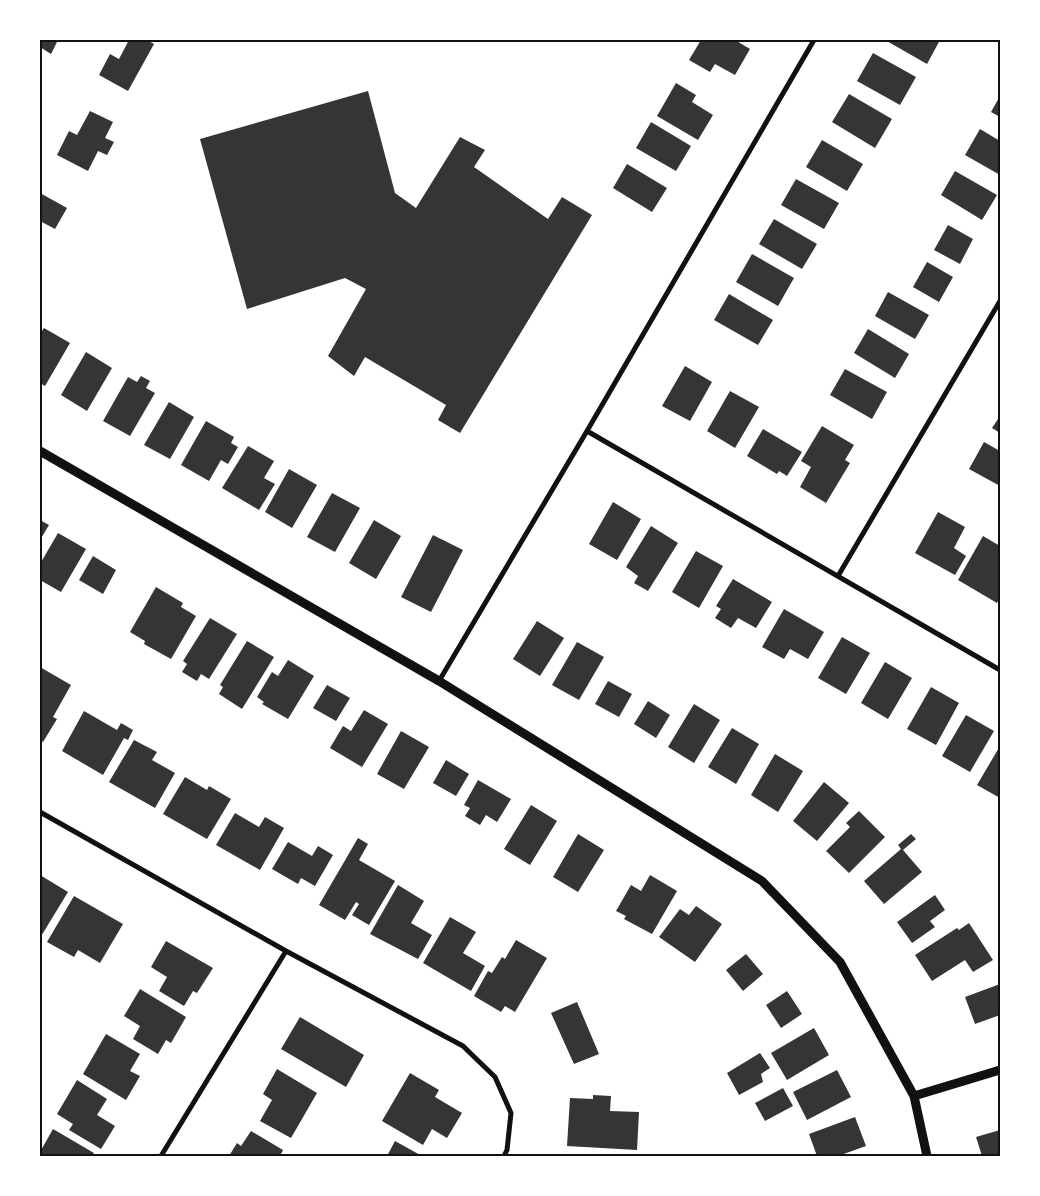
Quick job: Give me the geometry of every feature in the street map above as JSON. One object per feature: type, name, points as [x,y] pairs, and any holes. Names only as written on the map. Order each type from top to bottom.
[{"type":"street","points":[[439,681],[587,431],[814,40]]},
{"type":"street","points":[[838,576],[1000,301]]},
{"type":"street","points":[[587,431],[1000,670]]},
{"type":"street","points":[[40,450],[439,681],[762,881],[840,962],[914,1096],[927,1156]]},
{"type":"street","points":[[40,812],[286,951],[463,1046],[495,1077],[511,1113],[507,1150],[504,1156]]},
{"type":"street","points":[[161,1156],[286,951]]},
{"type":"street","points":[[914,1096],[1000,1070]]},
{"type":"building","points":[[40,40],[58,40],[51,54],[40,47]]},
{"type":"building","points":[[129,40],[147,40],[154,44],[128,91],[99,75],[110,54],[119,59]]},
{"type":"building","points":[[701,40],[735,40],[750,49],[735,75],[715,64],[710,72],[689,60]]},
{"type":"building","points":[[885,40],[940,40],[927,64]]},
{"type":"building","points":[[873,53],[916,77],[900,105],[857,81]]},
{"type":"building","points":[[676,83],[696,95],[692,102],[713,115],[698,140],[657,116]]},
{"type":"building","points":[[368,91],[395,193],[416,208],[460,137],[485,150],[474,167],[548,219],[562,197],[592,215],[460,433],[438,420],[446,405],[365,357],[354,376],[328,356],[366,289],[345,278],[247,309],[200,139]]},
{"type":"building","points":[[849,94],[892,119],[875,148],[832,122]]},
{"type":"building","points":[[1000,96],[1000,117],[991,112]]},
{"type":"building","points":[[90,111],[113,122],[105,138],[114,142],[107,155],[98,151],[88,171],[57,155],[69,131],[77,135]]},
{"type":"building","points":[[651,122],[691,146],[676,171],[636,148]]},
{"type":"building","points":[[980,129],[1000,141],[1000,175],[965,155]]},
{"type":"building","points":[[822,140],[863,164],[847,191],[806,167]]},
{"type":"building","points":[[627,164],[667,188],[652,212],[613,188]]},
{"type":"building","points":[[955,171],[997,195],[982,220],[941,195]]},
{"type":"building","points":[[796,179],[839,203],[824,229],[781,205]]},
{"type":"building","points":[[40,193],[67,208],[55,229],[40,221]]},
{"type":"building","points":[[774,219],[817,244],[802,269],[759,244]]},
{"type":"building","points":[[948,225],[973,239],[960,264],[934,250]]},
{"type":"building","points":[[752,254],[794,278],[778,306],[736,282]]},
{"type":"building","points":[[927,262],[953,277],[939,302],[913,287]]},
{"type":"building","points":[[888,292],[929,315],[915,339],[875,316]]},
{"type":"building","points":[[729,294],[773,320],[758,345],[714,320]]},
{"type":"building","points":[[44,328],[70,343],[45,386],[40,383],[40,334]]},
{"type":"building","points":[[868,329],[909,354],[895,378],[854,353]]},
{"type":"building","points":[[86,352],[112,368],[87,411],[61,395]]},
{"type":"building","points":[[685,366],[712,382],[690,421],[662,406]]},
{"type":"building","points":[[845,369],[887,392],[872,419],[830,395]]},
{"type":"building","points":[[141,376],[150,381],[146,388],[155,393],[130,436],[103,421],[128,377],[137,382]]},
{"type":"building","points":[[730,391],[759,407],[735,448],[707,431]]},
{"type":"building","points":[[169,402],[194,417],[170,459],[144,445]]},
{"type":"building","points":[[1000,416],[1000,433],[992,428]]},
{"type":"building","points":[[206,421],[234,437],[231,443],[238,447],[228,464],[221,460],[209,481],[181,465]]},
{"type":"building","points":[[822,426],[854,445],[845,460],[850,463],[826,503],[800,487],[811,467],[801,461]]},
{"type":"building","points":[[763,429],[802,452],[787,476],[779,471],[777,474],[747,456]]},
{"type":"building","points":[[984,442],[1000,451],[1000,486],[969,469]]},
{"type":"building","points":[[248,446],[274,461],[264,478],[275,484],[259,510],[222,488]]},
{"type":"building","points":[[289,469],[317,485],[292,528],[265,512]]},
{"type":"building","points":[[332,493],[360,508],[335,552],[307,537]]},
{"type":"building","points":[[613,502],[641,519],[617,560],[589,544]]},
{"type":"building","points":[[938,512],[965,527],[954,548],[966,556],[955,575],[915,553]]},
{"type":"building","points":[[40,520],[49,525],[40,540]]},
{"type":"building","points":[[374,520],[401,536],[376,579],[349,563]]},
{"type":"building","points":[[651,526],[678,543],[648,591],[634,583],[638,576],[626,567]]},
{"type":"building","points":[[58,533],[86,549],[61,592],[40,580],[40,564]]},
{"type":"building","points":[[433,535],[463,550],[431,612],[401,597]]},
{"type":"building","points":[[983,536],[1000,546],[1000,570],[998,574],[1000,575],[1000,597],[997,603],[958,580]]},
{"type":"building","points":[[696,551],[723,566],[699,608],[672,592]]},
{"type":"building","points":[[93,556],[116,570],[103,594],[79,580]]},
{"type":"building","points":[[733,579],[772,602],[756,628],[738,618],[731,628],[715,618],[721,609],[716,606]]},
{"type":"building","points":[[156,587],[183,603],[181,607],[196,616],[171,659],[144,644],[145,641],[130,632]]},
{"type":"building","points":[[784,609],[824,632],[808,659],[790,649],[784,659],[762,647]]},
{"type":"building","points":[[210,618],[237,634],[209,679],[201,674],[197,681],[182,672],[187,664],[183,661]]},
{"type":"building","points":[[537,621],[564,638],[540,676],[513,659]]},
{"type":"building","points":[[842,637],[870,653],[846,694],[818,678]]},
{"type":"building","points":[[247,641],[274,657],[242,709],[219,694],[223,687],[220,685]]},
{"type":"building","points":[[577,642],[604,657],[579,700],[552,685]]},
{"type":"building","points":[[288,660],[314,676],[288,719],[262,704],[264,702],[257,697],[272,672],[278,676]]},
{"type":"building","points":[[885,662],[912,678],[888,719],[861,703]]},
{"type":"building","points":[[40,667],[71,685],[53,717],[57,719],[43,742],[40,740]]},
{"type":"building","points":[[608,681],[632,694],[619,717],[595,704]]},
{"type":"building","points":[[327,685],[350,698],[336,721],[313,708]]},
{"type":"building","points":[[931,687],[959,703],[936,745],[907,729]]},
{"type":"building","points":[[648,701],[670,715],[656,738],[634,724]]},
{"type":"building","points":[[694,704],[720,720],[694,763],[668,747]]},
{"type":"building","points":[[364,710],[388,724],[362,767],[330,748],[343,726],[351,731]]},
{"type":"building","points":[[84,711],[117,730],[121,723],[133,730],[128,740],[124,738],[103,775],[62,751]]},
{"type":"building","points":[[966,715],[994,731],[970,772],[942,756]]},
{"type":"building","points":[[732,728],[759,744],[736,784],[708,767]]},
{"type":"building","points":[[401,731],[429,747],[404,789],[377,774]]},
{"type":"building","points":[[134,740],[157,752],[152,760],[175,773],[155,808],[109,782]]},
{"type":"building","points":[[1000,746],[1000,798],[977,785]]},
{"type":"building","points":[[775,754],[803,771],[778,812],[751,795]]},
{"type":"building","points":[[446,760],[469,774],[456,796],[433,783]]},
{"type":"building","points":[[185,777],[207,790],[209,786],[231,799],[207,839],[163,814]]},
{"type":"building","points":[[478,780],[511,799],[497,822],[486,815],[480,825],[465,816],[470,808],[464,805]]},
{"type":"building","points":[[824,782],[849,803],[817,841],[793,821]]},
{"type":"building","points":[[531,805],[557,821],[530,865],[504,849]]},
{"type":"building","points":[[859,811],[885,837],[849,873],[826,851],[850,827],[846,823]]},
{"type":"building","points":[[235,813],[259,827],[265,817],[284,828],[260,870],[216,845]]},
{"type":"building","points":[[578,834],[604,850],[578,892],[553,877]]},
{"type":"building","points":[[911,834],[916,839],[903,850],[922,872],[884,904],[864,881],[901,849],[898,845]]},
{"type":"building","points":[[358,838],[368,844],[359,860],[395,881],[369,925],[352,915],[359,904],[356,902],[345,920],[319,905]]},
{"type":"building","points":[[288,842],[312,856],[318,846],[333,855],[315,886],[301,878],[298,884],[272,869]]},
{"type":"building","points":[[40,875],[68,892],[40,938]]},
{"type":"building","points":[[650,875],[677,891],[652,934],[624,919],[626,916],[616,911],[631,885],[641,891]]},
{"type":"building","points":[[398,885],[424,901],[411,923],[432,935],[418,959],[370,934]]},
{"type":"building","points":[[935,895],[945,910],[930,921],[935,927],[912,943],[897,922]]},
{"type":"building","points":[[74,896],[123,924],[100,963],[78,950],[74,957],[47,942]]},
{"type":"building","points":[[696,906],[722,924],[695,962],[659,937],[680,909],[689,915]]},
{"type":"building","points":[[450,917],[476,932],[463,953],[485,966],[471,991],[423,963]]},
{"type":"building","points":[[969,923],[993,960],[973,972],[965,960],[932,981],[915,955],[957,928],[959,930]]},
{"type":"building","points":[[516,940],[547,958],[515,1012],[505,1006],[501,1012],[474,996],[488,971],[492,973],[502,957],[505,959]]},
{"type":"building","points":[[166,941],[213,968],[197,993],[193,991],[184,1006],[159,991],[167,977],[151,967]]},
{"type":"building","points":[[746,954],[763,974],[743,991],[726,970]]},
{"type":"building","points":[[1000,984],[1000,1015],[975,1024],[965,997]]},
{"type":"building","points":[[140,989],[186,1017],[171,1043],[166,1040],[158,1054],[133,1039],[140,1026],[124,1016]]},
{"type":"building","points":[[787,991],[802,1014],[781,1028],[766,1005]]},
{"type":"building","points":[[577,1002],[599,1054],[574,1064],[551,1013]]},
{"type":"building","points":[[300,1017],[364,1055],[346,1087],[281,1049]]},
{"type":"building","points":[[814,1028],[829,1055],[787,1080],[771,1053]]},
{"type":"building","points":[[106,1034],[140,1054],[130,1071],[140,1076],[126,1100],[83,1074]]},
{"type":"building","points":[[760,1053],[770,1068],[761,1074],[763,1082],[739,1095],[727,1073]]},
{"type":"building","points":[[277,1069],[317,1093],[291,1138],[260,1121],[272,1100],[263,1094]]},
{"type":"building","points":[[837,1070],[851,1097],[807,1120],[793,1092]]},
{"type":"building","points":[[410,1073],[439,1090],[435,1097],[462,1113],[447,1138],[432,1129],[423,1145],[382,1121]]},
{"type":"building","points":[[77,1080],[107,1099],[97,1115],[115,1126],[101,1149],[69,1130],[73,1124],[57,1114]]},
{"type":"building","points":[[783,1088],[793,1106],[765,1121],[755,1103]]},
{"type":"building","points":[[593,1095],[611,1096],[610,1111],[639,1112],[637,1150],[567,1146],[570,1098],[593,1099]]},
{"type":"building","points":[[855,1117],[866,1146],[838,1156],[817,1156],[809,1134]]},
{"type":"building","points":[[53,1129],[94,1153],[92,1156],[40,1156],[40,1152]]},
{"type":"building","points":[[1000,1130],[1000,1156],[982,1156],[976,1137]]},
{"type":"building","points":[[251,1131],[283,1150],[280,1156],[229,1156],[237,1143],[241,1146]]},
{"type":"building","points":[[395,1141],[422,1156],[387,1156]]}]
